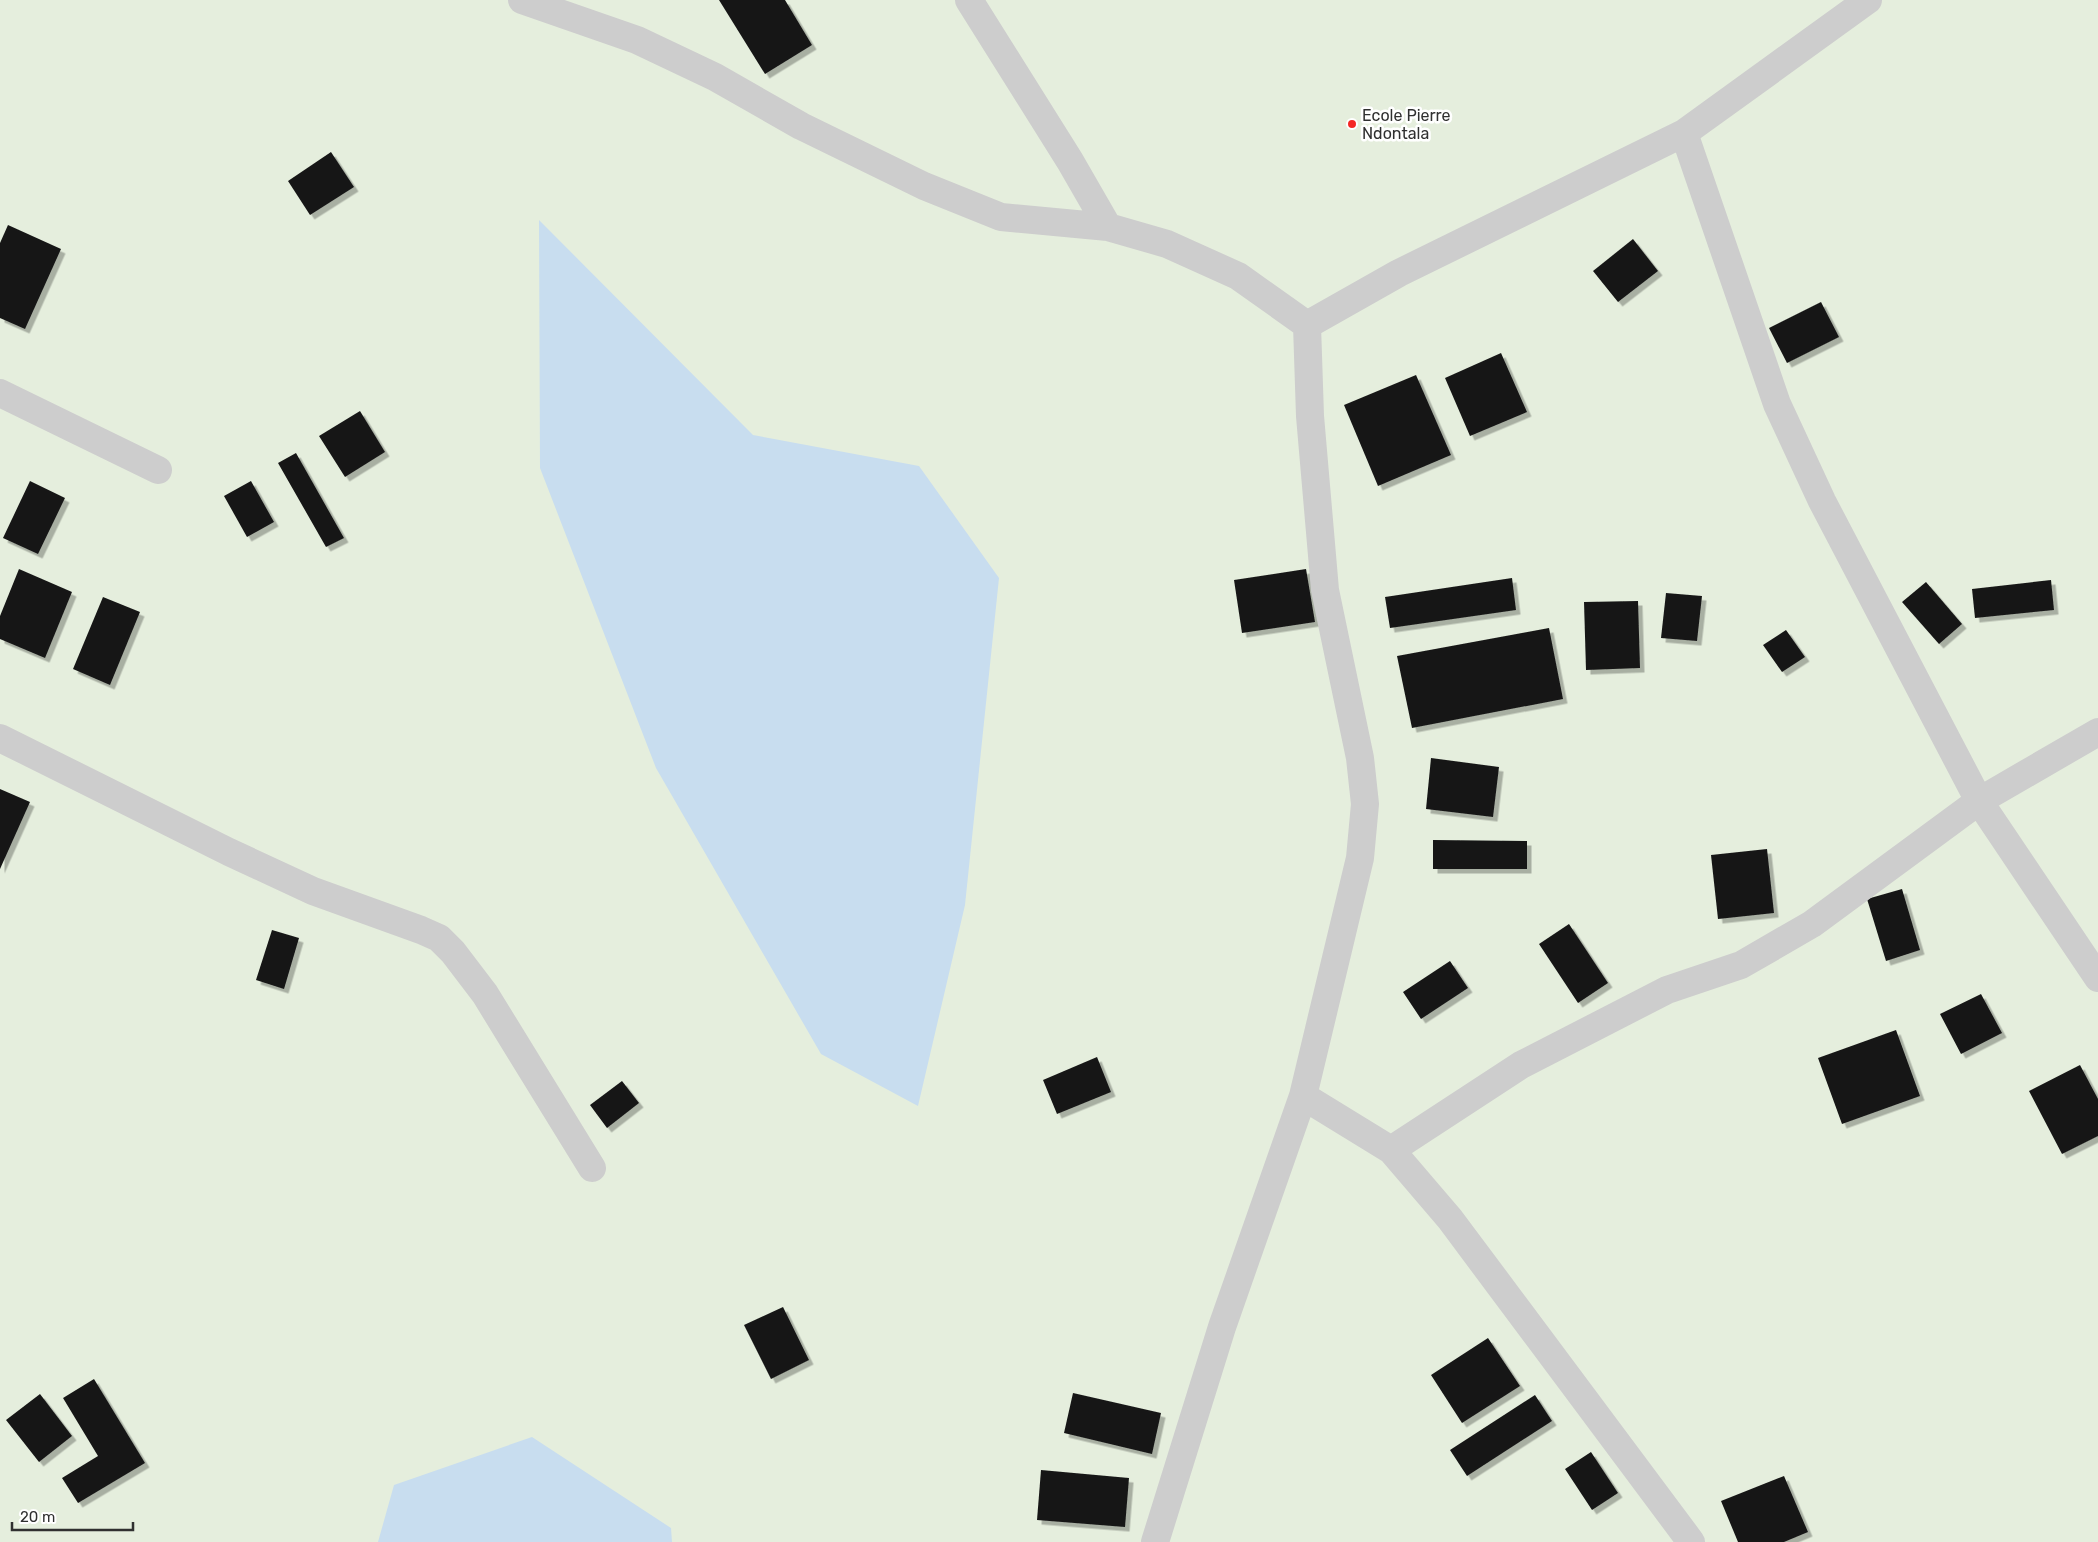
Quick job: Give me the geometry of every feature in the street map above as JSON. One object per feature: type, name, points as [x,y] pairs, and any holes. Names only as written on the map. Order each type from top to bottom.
[{"type":"street","points":[[522,0],[637,40],[715,77],[801,126],[924,186],[1002,217],[1108,227],[1167,244],[1238,276],[1307,325]]},
{"type":"street","points":[[969,0],[1070,161],[1108,227]]},
{"type":"street","points":[[1307,325],[1399,273],[1684,133],[1868,0]]},
{"type":"street","points":[[1684,133],[1777,404],[1822,501],[1979,801],[2098,978]]},
{"type":"street","points":[[1155,1542],[1222,1327],[1303,1096],[1360,858],[1365,804],[1360,758],[1325,590],[1310,416],[1307,325]]},
{"type":"street","points":[[0,393],[158,470]]},
{"type":"street","points":[[1391,1150],[1521,1065],[1667,990],[1740,965],[1812,924],[1979,801],[2098,732]]},
{"type":"street","points":[[0,738],[229,852],[304,887],[439,938],[485,994],[592,1168]]},
{"type":"street","points":[[1303,1096],[1391,1150],[1455,1227],[1691,1542]]},
{"type":"green space","points":[[0,0],[2098,0],[2098,1542],[0,1542]]},
{"type":"water","points":[[539,220],[753,435],[919,466],[999,578],[965,905],[918,1106],[821,1054],[656,768],[540,468]]},
{"type":"water","points":[[532,1437],[671,1528],[672,1542],[378,1542],[394,1485]]},
{"type":"building","points":[[719,0],[785,0],[812,45],[765,74]]},
{"type":"building","points":[[331,152],[354,187],[310,215],[288,181]]},
{"type":"building","points":[[8,225],[61,249],[25,329],[0,318],[0,243]]},
{"type":"building","points":[[1633,239],[1658,271],[1618,302],[1593,271]]},
{"type":"building","points":[[1821,302],[1839,337],[1787,363],[1769,328]]},
{"type":"building","points":[[1501,353],[1527,412],[1470,436],[1445,378]]},
{"type":"building","points":[[1416,375],[1451,455],[1378,486],[1344,405]]},
{"type":"building","points":[[360,411],[385,452],[345,477],[319,436]]},
{"type":"building","points":[[296,453],[344,538],[326,547],[278,463]]},
{"type":"building","points":[[30,481],[65,498],[38,554],[3,538]]},
{"type":"building","points":[[251,481],[274,522],[247,537],[224,496]]},
{"type":"building","points":[[19,569],[72,592],[45,658],[0,639],[0,616]]},
{"type":"building","points":[[1306,569],[1315,622],[1242,633],[1234,580]]},
{"type":"building","points":[[1512,578],[1516,610],[1390,628],[1385,597]]},
{"type":"building","points":[[2051,580],[2054,610],[1975,618],[1972,589]]},
{"type":"building","points":[[1926,582],[1962,624],[1939,644],[1902,602]]},
{"type":"building","points":[[1666,593],[1702,596],[1697,641],[1661,638]]},
{"type":"building","points":[[103,597],[140,612],[110,685],[73,669]]},
{"type":"building","points":[[1638,601],[1640,668],[1586,670],[1584,602]]},
{"type":"building","points":[[1549,628],[1563,699],[1412,728],[1397,656]]},
{"type":"building","points":[[1786,630],[1805,657],[1782,672],[1763,645]]},
{"type":"building","points":[[1431,758],[1499,767],[1493,817],[1426,809]]},
{"type":"building","points":[[0,789],[30,802],[0,869]]},
{"type":"building","points":[[1433,840],[1527,841],[1527,869],[1433,869]]},
{"type":"building","points":[[1767,849],[1774,913],[1718,919],[1711,855]]},
{"type":"building","points":[[1902,889],[1920,950],[1886,961],[1867,899]]},
{"type":"building","points":[[1569,924],[1608,983],[1578,1003],[1539,944]]},
{"type":"building","points":[[272,930],[299,938],[284,989],[256,980]]},
{"type":"building","points":[[1450,961],[1468,988],[1421,1019],[1403,992]]},
{"type":"building","points":[[1981,994],[2002,1033],[1961,1054],[1940,1014]]},
{"type":"building","points":[[1896,1030],[1920,1096],[1842,1124],[1818,1058]]},
{"type":"building","points":[[1097,1057],[1111,1092],[1057,1114],[1043,1080]]},
{"type":"building","points":[[2080,1065],[2098,1099],[2098,1136],[2062,1154],[2029,1091]]},
{"type":"building","points":[[622,1081],[639,1103],[607,1128],[590,1105]]},
{"type":"building","points":[[783,1307],[809,1360],[771,1379],[744,1325]]},
{"type":"building","points":[[1488,1338],[1520,1386],[1462,1423],[1431,1375]]},
{"type":"building","points":[[94,1379],[145,1463],[78,1503],[62,1478],[98,1456],[63,1398]]},
{"type":"building","points":[[1073,1393],[1161,1413],[1152,1454],[1064,1433]]},
{"type":"building","points":[[40,1394],[72,1436],[39,1462],[6,1420]]},
{"type":"building","points":[[1535,1395],[1552,1421],[1467,1476],[1450,1450]]},
{"type":"building","points":[[1591,1452],[1618,1493],[1592,1510],[1565,1469]]},
{"type":"building","points":[[1041,1470],[1129,1478],[1125,1527],[1037,1520]]},
{"type":"building","points":[[1784,1476],[1808,1532],[1784,1542],[1738,1542],[1721,1501]]},
{"type":"place","name":"Ecole Pierre Ndontala","points":[[1352,124]]}]
